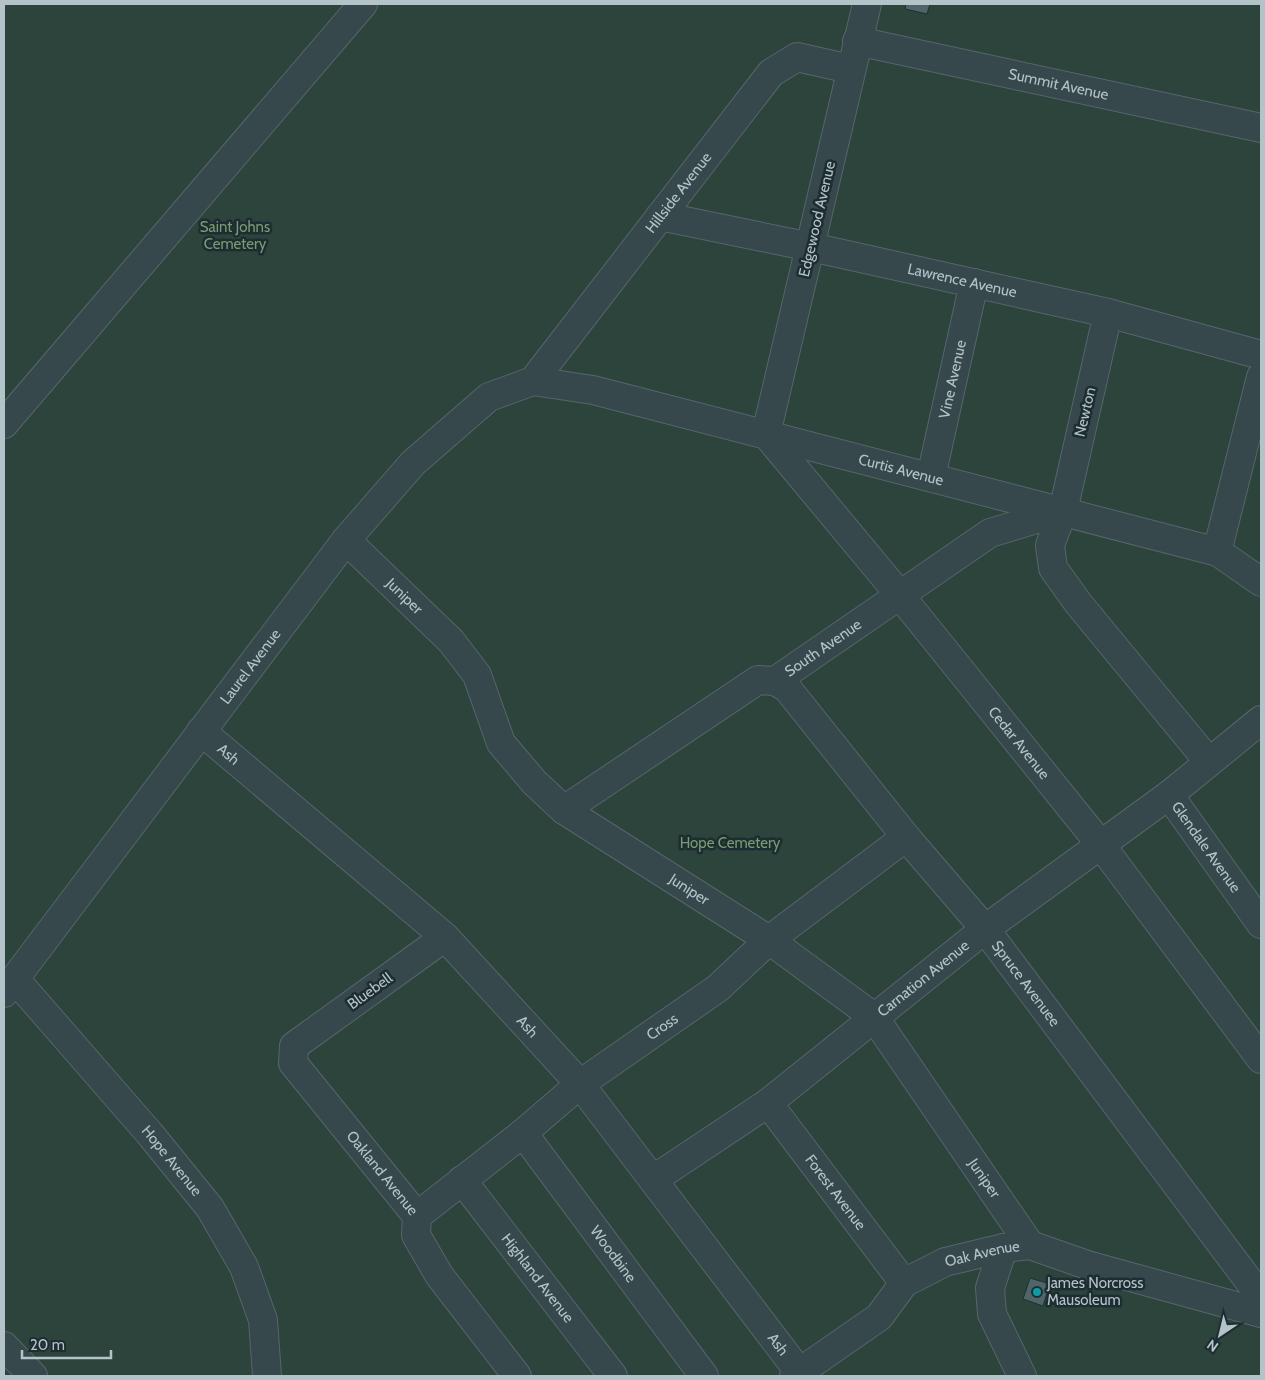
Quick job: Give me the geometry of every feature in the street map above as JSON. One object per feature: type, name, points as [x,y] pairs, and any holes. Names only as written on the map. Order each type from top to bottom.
[{"type":"lane","points":[[4,424],[363,4]]},
{"type":"lane","name":"Edgewood Avenue","points":[[766,434],[866,4]]},
{"type":"lane","name":"Summit Avenue","points":[[857,41],[1261,128]]},
{"type":"lane","name":"Hillside Avenue","points":[[533,381],[771,72],[797,57],[850,70]]},
{"type":"lane","name":"Lawrence Avenue","points":[[660,216],[811,246],[1108,313],[1261,355]]},
{"type":"lane","name":"Vine Avenue","points":[[931,477],[974,283]]},
{"type":"lane","name":"Newton","points":[[1108,313],[1063,511],[1050,545],[1053,568],[1078,603],[1209,762]]},
{"type":"lane","points":[[1217,552],[1261,376]]},
{"type":"lane","name":"Curtis Avenue","points":[[533,381],[593,390],[1217,552],[1261,582]]},
{"type":"lane","name":"Laurel Avenue","points":[[9,986],[346,540],[413,463],[489,397],[533,381]]},
{"type":"lane","name":"Cedar Avenue","points":[[766,434],[899,594],[1101,845],[1261,1059]]},
{"type":"lane","name":"South Avenue","points":[[564,810],[758,680],[775,681],[990,533],[1063,511]]},
{"type":"lane","name":"Juniper","points":[[346,540],[451,641],[477,675],[501,743],[534,782],[564,810],[769,940],[874,1017],[1030,1245]]},
{"type":"lane","name":"Spruce Avenuee","points":[[775,681],[787,688],[906,837],[985,929],[1261,1297]]},
{"type":"lane","name":"Carnation Avenue","points":[[654,1180],[768,1103],[985,929],[1169,795],[1261,720]]},
{"type":"lane","name":"Ash","points":[[201,731],[444,937],[580,1084],[654,1180],[797,1375]]},
{"type":"lane","name":"Glendale Avenue","points":[[1169,795],[1261,924]]},
{"type":"lane","name":"Cross","points":[[417,1216],[523,1133],[580,1084],[718,988],[769,940],[906,837]]},
{"type":"lane","name":"Bluebell","points":[[294,1046],[444,937]]},
{"type":"lane","name":"Hope Avenue","points":[[9,986],[150,1134],[210,1208],[244,1267],[263,1320],[267,1376]]},
{"type":"lane","name":"Oakland Avenue","points":[[294,1046],[293,1063],[417,1216],[416,1235],[439,1275],[516,1376]]},
{"type":"lane","name":"Forest Avenue","points":[[768,1103],[904,1283]]},
{"type":"lane","name":"Woodbine","points":[[523,1133],[704,1376]]},
{"type":"lane","name":"Highland Avenue","points":[[462,1180],[613,1376]]},
{"type":"lane","name":"Oak Avenue","points":[[797,1375],[879,1317],[904,1283],[945,1262],[1003,1248],[1030,1245],[1087,1265],[1261,1313]]},
{"type":"lane","points":[[1003,1248],[990,1288],[992,1314],[1022,1376]]},
{"type":"lane","points":[[4,1346],[32,1376]]},
{"type":"green space","name":"Hope Cemetery","points":[[4,4],[1261,4],[1261,1376],[4,1376]]},
{"type":"building","points":[[906,4],[930,4],[927,14],[905,9]]},
{"type":"building","name":"James Norcross Mausoleum","points":[[1030,1278],[1050,1284],[1043,1306],[1023,1299]]},
{"type":"place","name":"James Norcross Mausoleum","points":[[1037,1292]]},
{"type":"park label","name":"Saint Johns Cemetery","points":[[235,236]]}]
